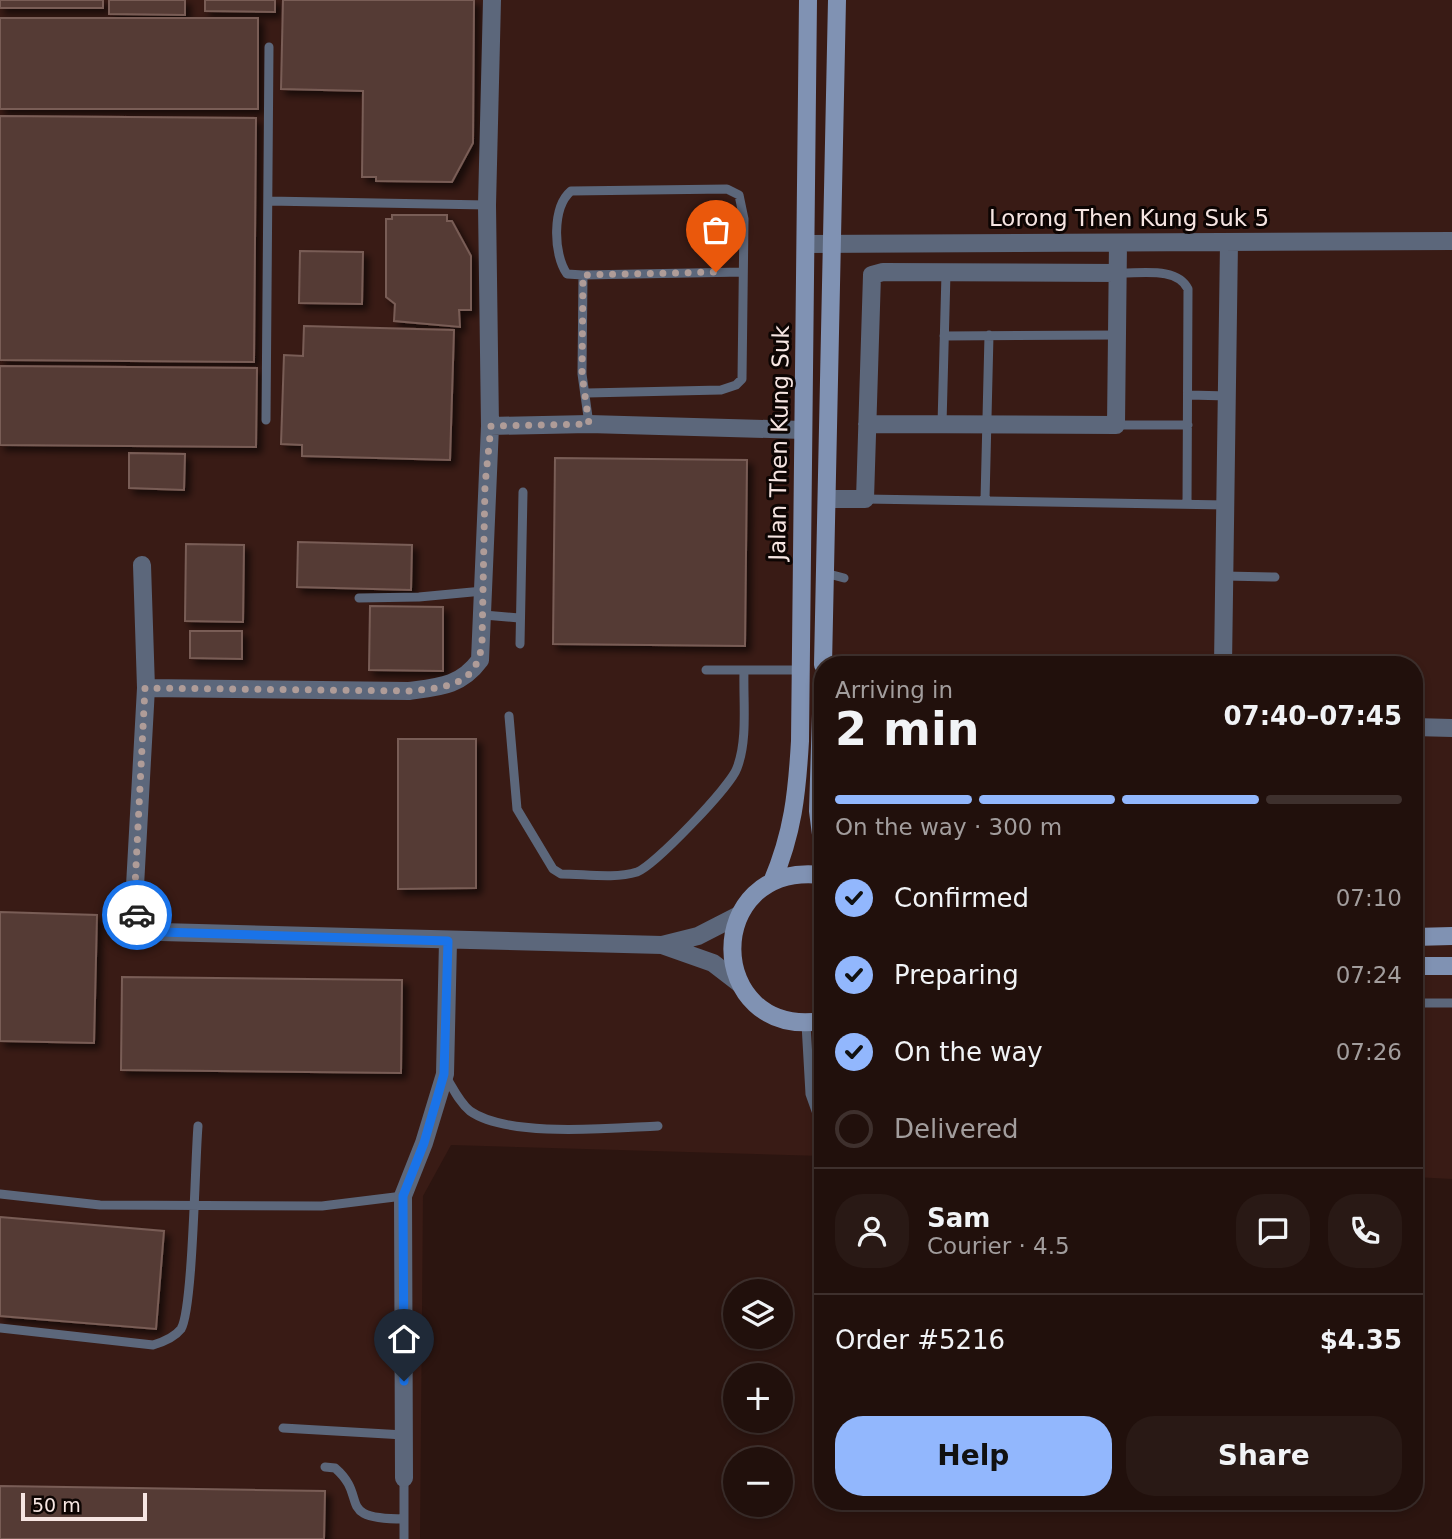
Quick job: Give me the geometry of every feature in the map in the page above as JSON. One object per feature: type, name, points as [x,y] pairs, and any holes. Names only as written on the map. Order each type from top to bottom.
[{"type":"street","points":[[145,688],[409,691],[448,687],[469,675],[480,660],[485,591],[485,485],[491,426],[487,205],[492,0]]},
{"type":"street","name":"Jalan Then Kung Suk","points":[[772,882],[786,849],[796,807],[801,670],[808,0]]},
{"type":"street","points":[[823,656],[834,244],[837,0]]},
{"type":"street","name":"Lorong Then Kung Suk 5","points":[[806,244],[1452,241]]},
{"type":"street","points":[[1223,656],[1229,242]]},
{"type":"street","points":[[997,273],[998,243]]},
{"type":"street","points":[[867,424],[1116,425],[1118,243]]},
{"type":"street","points":[[827,499],[865,499],[872,275],[1118,273]]},
{"type":"street","points":[[491,426],[589,424],[803,430]]},
{"type":"street","points":[[142,565],[145,688],[135,886],[139,922],[161,932],[662,945],[698,936],[739,915]]},
{"type":"street","points":[[1423,727],[1452,728]]},
{"type":"street","points":[[739,983],[732,961],[732,937],[739,915],[752,896],[772,882],[805,873],[814,874]]},
{"type":"street","points":[[1423,937],[1452,936]]},
{"type":"street","points":[[404,1478],[403,1196],[424,1143],[444,1074],[448,941]]},
{"type":"street","points":[[662,945],[713,963],[739,983],[751,1000],[767,1013],[786,1021],[814,1022]]},
{"type":"street","points":[[1423,966],[1452,966]]},
{"type":"lane","points":[[265,420],[269,47]]},
{"type":"lane","points":[[587,393],[722,390],[736,385],[744,372],[744,219],[742,203],[734,190],[586,188],[570,191],[559,206],[559,262],[567,274],[743,272]]},
{"type":"lane","points":[[268,201],[487,205]]},
{"type":"lane","points":[[942,424],[946,273]]},
{"type":"lane","points":[[1118,273],[1168,274],[1185,282],[1190,297],[1187,504]]},
{"type":"lane","points":[[583,275],[582,374],[587,393],[589,424]]},
{"type":"lane","points":[[985,500],[989,335]]},
{"type":"lane","points":[[944,336],[1117,335]]},
{"type":"lane","points":[[1189,396],[1228,396]]},
{"type":"lane","points":[[1116,425],[1188,425]]},
{"type":"lane","points":[[520,644],[523,492]]},
{"type":"lane","points":[[865,499],[1227,505]]},
{"type":"lane","points":[[825,573],[844,578]]},
{"type":"lane","points":[[1225,576],[1275,577]]},
{"type":"lane","points":[[359,598],[418,597],[485,591]]},
{"type":"lane","points":[[484,615],[519,618]]},
{"type":"lane","points":[[706,670],[801,670]]},
{"type":"lane","points":[[509,716],[517,809],[553,869],[561,874],[625,875],[644,869],[727,787],[737,768],[741,750],[744,671]]},
{"type":"lane","points":[[1423,1003],[1452,1003]]},
{"type":"lane","points":[[814,1022],[810,1094],[814,1105]]},
{"type":"lane","points":[[444,1074],[462,1103],[471,1112],[508,1126],[658,1126]]},
{"type":"lane","points":[[0,1328],[153,1345],[165,1342],[181,1329],[184,1319],[198,1126]]},
{"type":"lane","points":[[0,1194],[100,1205],[322,1206],[403,1196]]},
{"type":"lane","points":[[283,1428],[404,1436]]},
{"type":"lane","points":[[326,1468],[335,1468],[342,1474],[351,1498],[363,1514],[370,1518],[404,1519]]},
{"type":"lane","points":[[404,1478],[404,1539]]},
{"type":"shaded area","points":[[0,0],[1452,0],[1452,1179],[1423,1177],[1423,656],[814,656],[814,1156],[451,1145],[423,1196],[420,1539],[0,1539]]},
{"type":"building","points":[[0,0],[103,0],[103,8],[0,8]]},
{"type":"building","points":[[109,0],[185,0],[185,15],[109,14]]},
{"type":"building","points":[[205,0],[275,0],[275,12],[205,11]]},
{"type":"building","points":[[283,0],[474,0],[473,143],[452,182],[376,181],[376,177],[362,177],[363,91],[281,89]]},
{"type":"building","points":[[0,18],[258,18],[258,109],[0,109]]},
{"type":"building","points":[[0,116],[256,118],[254,362],[0,360]]},
{"type":"building","points":[[392,215],[447,215],[447,221],[452,221],[471,256],[471,310],[459,310],[460,327],[394,321],[395,304],[386,297],[386,219],[392,219]]},
{"type":"building","points":[[300,251],[363,252],[362,304],[299,303]]},
{"type":"building","points":[[304,326],[454,330],[450,460],[302,456],[302,445],[281,444],[284,355],[303,356]]},
{"type":"building","points":[[0,366],[257,368],[256,447],[0,445]]},
{"type":"building","points":[[129,453],[185,454],[184,490],[129,488]]},
{"type":"building","points":[[555,458],[747,460],[745,646],[553,644]]},
{"type":"building","points":[[298,542],[412,545],[411,590],[297,587]]},
{"type":"building","points":[[186,544],[244,545],[243,622],[185,621]]},
{"type":"building","points":[[370,606],[443,607],[443,671],[369,670]]},
{"type":"building","points":[[190,631],[242,631],[242,659],[190,658]]},
{"type":"building","points":[[398,739],[476,739],[476,888],[398,889]]},
{"type":"building","points":[[0,912],[97,915],[94,1043],[0,1041]]},
{"type":"building","points":[[122,977],[402,980],[401,1073],[121,1070]]},
{"type":"building","points":[[0,1217],[164,1231],[156,1329],[0,1316]]},
{"type":"building","points":[[0,1486],[325,1491],[324,1539],[0,1539]]},
{"type":"way so far","points":[[137,915],[135,886],[145,688],[409,691],[448,687],[469,675],[480,660],[482,643],[485,485],[491,426],[589,424],[587,393],[582,374],[583,275],[716,272]]},
{"type":"route","points":[[137,915],[139,922],[161,932],[448,941],[444,1074],[424,1143],[403,1196],[404,1381]]}]
